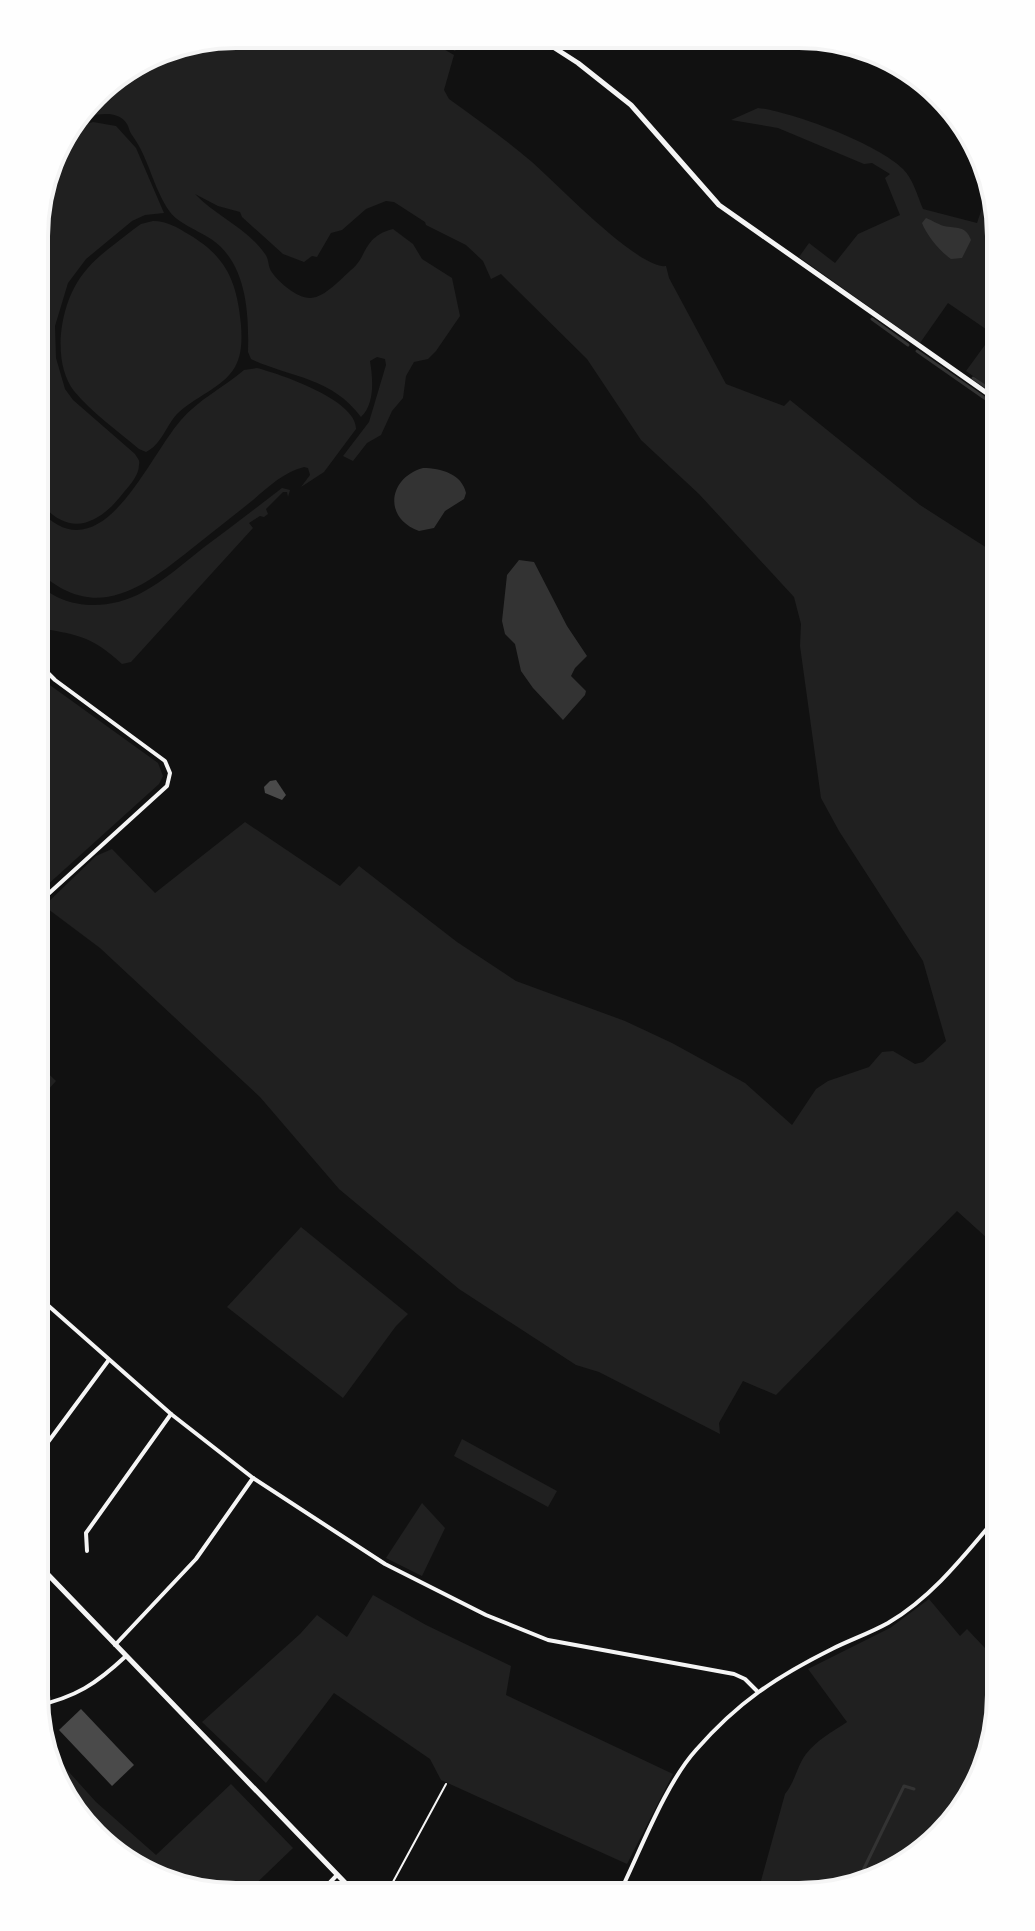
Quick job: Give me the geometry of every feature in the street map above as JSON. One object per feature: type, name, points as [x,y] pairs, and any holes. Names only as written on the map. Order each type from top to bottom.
[{"type":"street","points":[[555,48],[588,69],[631,105],[725,210],[987,393]]},
{"type":"street","points":[[48,673],[165,761],[170,773],[167,786],[48,894]]},
{"type":"street","points":[[48,1306],[171,1414],[253,1478],[385,1564],[501,1621],[548,1640],[734,1674],[745,1679],[757,1691]]},
{"type":"street","points":[[48,1442],[108,1361]]},
{"type":"street","points":[[87,1551],[86,1533],[171,1414]]},
{"type":"street","points":[[115,1645],[196,1559],[253,1478]]},
{"type":"street","points":[[624,1883],[692,1753],[757,1691],[792,1669],[887,1624],[910,1608],[945,1578],[987,1528]]},
{"type":"street","points":[[48,1575],[345,1883]]},
{"type":"street","points":[[48,1702],[81,1692],[126,1656]]},
{"type":"street","points":[[329,1883],[337,1875]]},
{"type":"lane","points":[[393,1883],[446,1784]]},
{"type":"shaded area","points":[[224,48],[442,48],[454,55],[444,90],[449,99],[532,162],[618,240],[653,264],[666,266],[669,278],[726,384],[784,406],[790,400],[920,505],[987,548],[987,1238],[957,1211],[776,1395],[743,1381],[719,1423],[720,1434],[599,1372],[576,1365],[459,1289],[339,1189],[260,1097],[100,948],[48,909],[48,902],[96,856],[112,849],[155,893],[245,822],[340,886],[359,866],[457,942],[516,981],[625,1021],[672,1043],[745,1083],[792,1125],[816,1089],[828,1081],[869,1067],[882,1052],[893,1051],[915,1064],[923,1062],[946,1041],[923,961],[821,798],[800,646],[801,624],[794,597],[699,494],[641,440],[587,359],[501,274],[491,279],[483,261],[466,245],[426,225],[394,202],[386,201],[366,209],[342,230],[331,233],[317,257],[312,256],[304,262],[283,254],[240,212],[218,206],[195,194],[258,245],[271,271],[283,285],[306,298],[316,297],[332,287],[356,265],[376,237],[393,229],[413,244],[422,259],[452,278],[460,316],[428,359],[414,362],[406,376],[403,398],[392,411],[381,435],[367,443],[353,461],[343,456],[369,422],[386,365],[385,359],[377,357],[370,361],[371,398],[361,417],[350,404],[323,386],[251,359],[243,290],[232,261],[211,239],[170,212],[127,124],[117,116],[91,116],[131,80],[164,62],[199,52]]},
{"type":"shaded area","points":[[758,108],[773,111],[834,131],[875,149],[903,169],[923,209],[977,223],[984,203],[987,236],[987,330],[948,303],[920,343],[799,257],[809,243],[835,263],[858,234],[900,215],[885,178],[890,174],[872,163],[864,164],[778,128],[731,120]]},
{"type":"shaded area","points":[[93,122],[116,126],[136,148],[164,213],[145,215],[132,221],[86,259],[68,283],[55,326],[56,358],[65,389],[73,400],[135,454],[139,462],[134,480],[113,505],[91,521],[80,524],[57,518],[48,511],[48,236],[54,187],[62,164],[85,125]]},
{"type":"shaded area","points":[[926,218],[966,232],[971,240],[962,258],[951,259],[938,248],[922,223]]},
{"type":"shaded area","points":[[153,221],[184,231],[212,251],[220,261],[236,295],[241,341],[237,362],[230,374],[177,414],[160,440],[146,452],[105,422],[74,391],[62,364],[61,332],[69,300],[88,267],[141,224]]},
{"type":"shaded area","points":[[987,342],[987,386],[966,371]]},
{"type":"shaded area","points":[[257,368],[316,390],[344,408],[353,418],[356,429],[324,472],[301,487],[310,475],[308,468],[297,469],[283,476],[171,565],[134,588],[96,598],[76,595],[48,579],[48,516],[58,525],[80,530],[100,522],[119,506],[136,485],[181,420],[244,370]]},
{"type":"shaded area","points":[[423,468],[450,473],[464,486],[466,493],[464,499],[445,511],[434,528],[419,531],[400,517],[394,498],[403,480]]},
{"type":"shaded area","points":[[282,488],[290,490],[288,497],[287,492],[283,492],[266,509],[268,514],[249,523],[253,528],[131,662],[122,664],[82,637],[48,630],[48,591],[58,598],[86,605],[116,602],[143,592]]},
{"type":"shaded area","points":[[519,560],[534,562],[567,626],[587,656],[571,676],[586,691],[585,695],[563,720],[521,671],[515,644],[505,634],[502,621],[507,575]]},
{"type":"shaded area","points":[[48,684],[158,763],[163,776],[159,784],[48,884]]},
{"type":"shaded area","points":[[48,1073],[56,1081],[48,1090]]},
{"type":"shaded area","points":[[301,1227],[408,1314],[343,1398],[227,1307]]},
{"type":"shaded area","points":[[462,1439],[557,1491],[548,1507],[454,1456]]},
{"type":"shaded area","points":[[422,1503],[445,1528],[422,1576],[386,1558]]},
{"type":"shaded area","points":[[373,1595],[426,1625],[511,1666],[506,1695],[673,1774],[627,1864],[441,1780],[430,1759],[334,1693],[266,1783],[202,1722],[317,1615],[347,1637]]},
{"type":"shaded area","points":[[929,1599],[960,1636],[967,1629],[987,1650],[987,1707],[977,1756],[968,1778],[948,1810],[932,1828],[882,1864],[848,1877],[824,1881],[760,1883],[785,1794],[803,1759],[820,1740],[847,1722],[808,1669],[890,1628]]},
{"type":"shaded area","points":[[61,1763],[96,1802],[156,1855],[231,1784],[293,1848],[257,1883],[211,1881],[164,1869],[131,1851],[95,1819],[80,1800]]},
{"type":"building","points":[[276,780],[286,795],[282,800],[265,793],[264,787]]},
{"type":"building","points":[[81,1709],[134,1765],[112,1786],[59,1730]]},
{"type":"waterway","points":[[872,319],[908,345]]},
{"type":"waterway","points":[[917,351],[987,400]]},
{"type":"waterway","points":[[973,378],[987,388]]},
{"type":"waterway","points":[[862,1872],[904,1786],[914,1789]]}]
